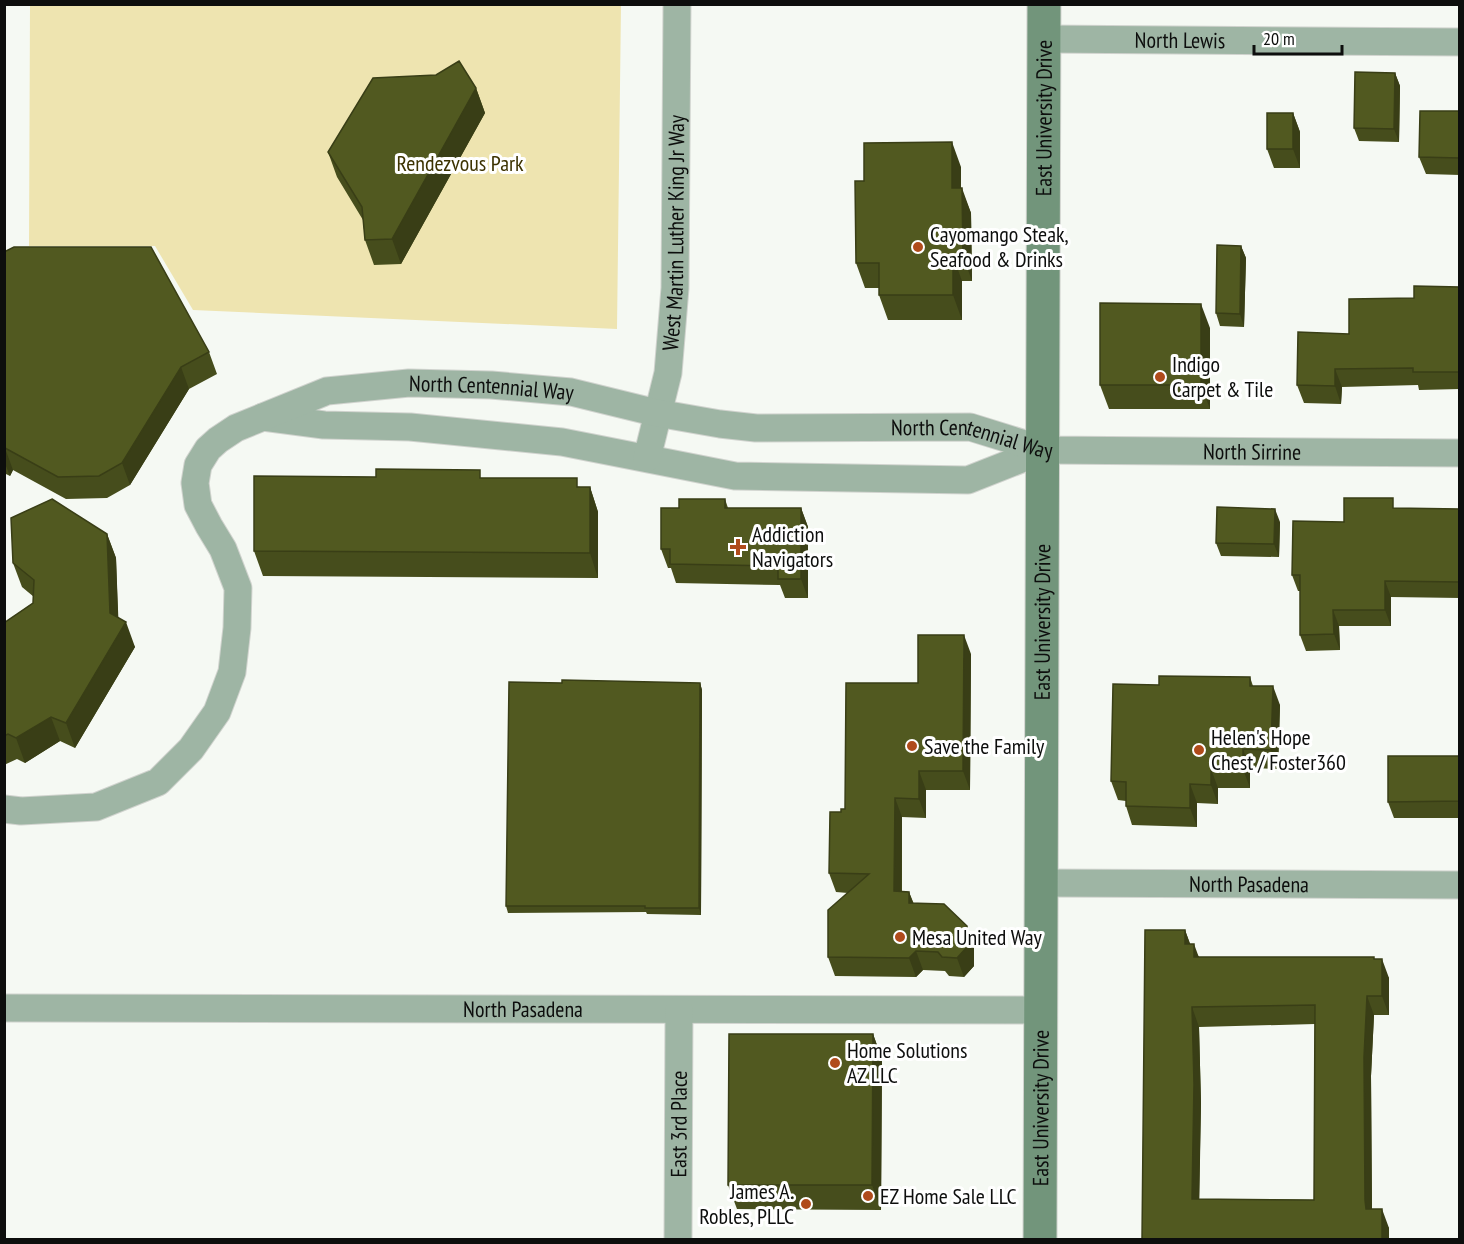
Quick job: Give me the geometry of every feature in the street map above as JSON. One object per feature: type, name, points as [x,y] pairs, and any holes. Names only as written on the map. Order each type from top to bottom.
[{"type":"main road","name":"East University Drive","points":[[1040,1239],[1044,4]]},
{"type":"street","name":"West Martin Luther King Jr Way","points":[[646,458],[668,373],[675,288],[677,4]]},
{"type":"street","name":"North Lewis","points":[[1044,39],[1460,42]]},
{"type":"street","name":"North Centennial Way","points":[[4,809],[21,811],[96,807],[158,782],[190,749],[217,712],[232,672],[237,628],[238,588],[223,549],[198,505],[195,483],[198,465],[208,449],[236,428],[327,391],[409,383],[491,385],[571,392],[657,413],[756,428],[970,428],[1044,450]]},
{"type":"street","name":"North Centennial Way","points":[[262,417],[324,425],[410,427],[562,442],[735,476],[968,480],[1044,450]]},
{"type":"street","name":"North Sirrine","points":[[1044,450],[1460,453]]},
{"type":"street","name":"North Pasadena","points":[[1041,883],[1460,885]]},
{"type":"street","name":"North Pasadena","points":[[4,1008],[1041,1010]]},
{"type":"street","name":"East 3rd Place","points":[[678,1239],[679,1010]]},
{"type":"green space","name":"Rendezvous Park","points":[[30,5],[621,5],[617,329],[193,310],[155,246],[29,246]]},
{"type":"building","points":[[459,61],[476,88],[392,239],[365,240],[362,207],[328,152],[373,78],[436,75]]},
{"type":"building","points":[[1355,72],[1395,73],[1394,129],[1354,128]]},
{"type":"building","points":[[1460,92],[1460,158],[1419,157],[1420,111],[1459,111]]},
{"type":"building","points":[[1267,113],[1293,113],[1293,149],[1267,149]]},
{"type":"building","name":"Cayomango Steak, Seafood & Drinks","points":[[952,142],[952,188],[962,188],[963,256],[953,256],[953,295],[879,295],[879,263],[856,263],[855,181],[864,181],[864,143]]},
{"type":"building","points":[[1217,245],[1241,246],[1240,314],[1216,313]]},
{"type":"building","points":[[14,247],[151,247],[209,352],[181,367],[122,463],[99,476],[58,477],[4,449],[4,252]]},
{"type":"building","points":[[1414,286],[1460,287],[1460,372],[1413,372],[1413,368],[1335,369],[1335,386],[1297,385],[1298,332],[1349,334],[1349,299],[1414,298]]},
{"type":"building","name":"Indigo Carpet & Tile","points":[[1100,303],[1201,304],[1201,385],[1100,385]]},
{"type":"building","points":[[376,469],[480,470],[480,478],[577,478],[577,487],[590,487],[590,553],[254,551],[254,476],[376,477]]},
{"type":"building","points":[[1344,498],[1393,498],[1393,508],[1460,509],[1460,582],[1385,581],[1385,610],[1333,610],[1334,634],[1300,635],[1300,575],[1292,575],[1293,521],[1344,522]]},
{"type":"building","points":[[52,499],[107,534],[110,613],[126,622],[66,723],[51,717],[16,738],[8,734],[4,736],[4,623],[33,603],[34,580],[13,563],[11,518]]},
{"type":"building","name":"Addiction Navigators","points":[[679,499],[725,499],[725,508],[801,508],[801,579],[778,579],[778,566],[670,564],[670,549],[661,549],[661,508],[679,508]]},
{"type":"building","points":[[1217,507],[1275,509],[1274,544],[1216,543]]},
{"type":"building","points":[[918,635],[964,635],[963,771],[919,771],[919,799],[895,798],[894,891],[909,892],[909,903],[944,904],[967,926],[967,947],[957,958],[942,957],[938,952],[916,951],[909,958],[828,957],[828,910],[869,874],[829,873],[830,812],[841,812],[841,809],[845,809],[846,683],[918,683]]},
{"type":"building","name":"Helen's Hope Chest / Foster360","points":[[1159,676],[1250,677],[1250,686],[1273,686],[1271,750],[1243,749],[1243,769],[1211,769],[1211,785],[1190,784],[1190,808],[1126,806],[1126,782],[1111,781],[1113,684],[1159,685]]},
{"type":"building","points":[[562,680],[700,683],[699,908],[506,906],[509,682],[562,683]]},
{"type":"building","points":[[1388,756],[1460,756],[1460,801],[1388,802]]},
{"type":"building","points":[[1145,930],[1185,930],[1185,944],[1194,944],[1194,957],[1374,957],[1374,959],[1382,959],[1382,996],[1367,996],[1364,1057],[1365,1200],[1366,1209],[1382,1209],[1382,1239],[1142,1239]],"holes":[[[1315,1005],[1314,1200],[1192,1199],[1194,1084],[1192,1007]]]},
{"type":"building","points":[[729,1034],[873,1034],[872,1185],[728,1185]]},
{"type":"place","name":"Cayomango Steak, Seafood & Drinks","points":[[918,247]]},
{"type":"place","name":"Indigo Carpet & Tile","points":[[1160,377]]},
{"type":"place","name":"Addiction Navigators","points":[[738,547]]},
{"type":"place","name":"Save the Family","points":[[912,746]]},
{"type":"place","name":"Helen's Hope Chest / Foster360","points":[[1199,750]]},
{"type":"place","name":"Mesa United Way","points":[[900,937]]},
{"type":"place","name":"Home Solutions AZ LLC","points":[[835,1063]]},
{"type":"place","name":"EZ Home Sale LLC","points":[[868,1196]]},
{"type":"place","name":"James A. Robles, PLLC","points":[[806,1204]]}]
